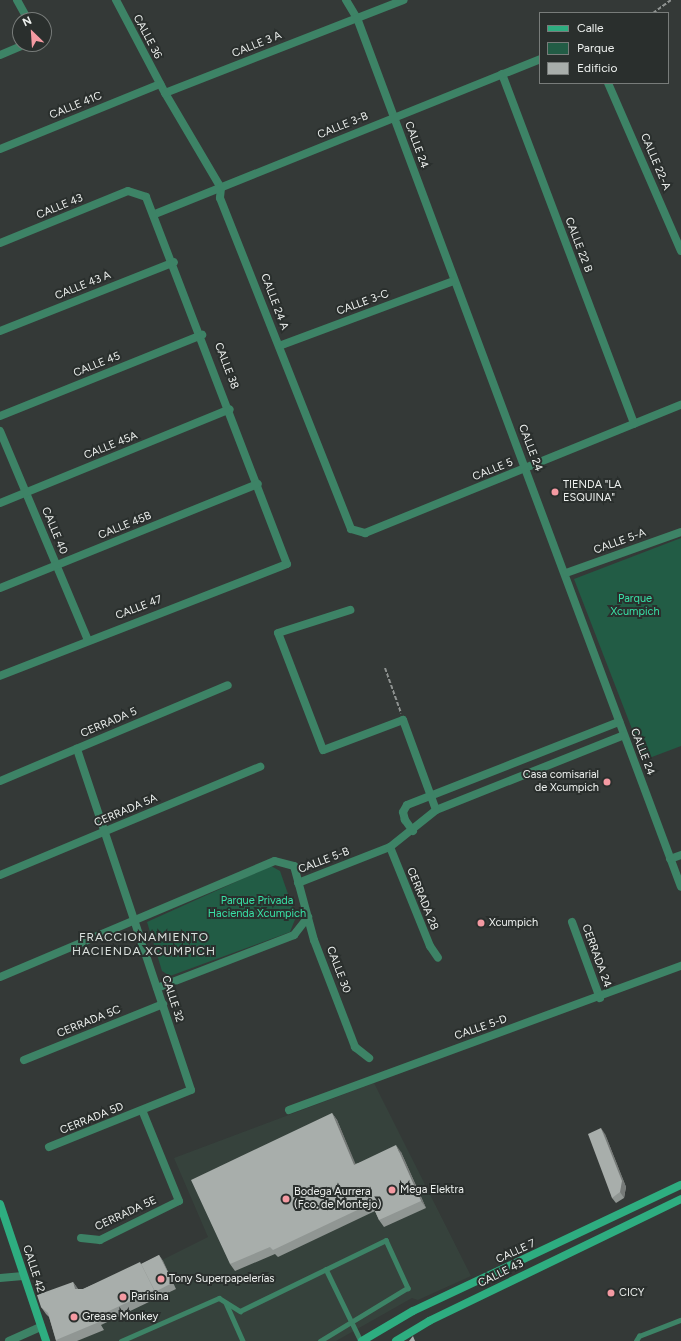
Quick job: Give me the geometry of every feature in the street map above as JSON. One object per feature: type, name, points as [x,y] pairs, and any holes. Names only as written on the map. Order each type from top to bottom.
[{"type":"main road","name":"CALLE 7","points":[[361,1341],[413,1311],[681,1185]]},
{"type":"main road","name":"CALLE 43","points":[[396,1341],[429,1321],[681,1199]]},
{"type":"main road","name":"CALLE 42","points":[[0,1204],[46,1341]]},
{"type":"street","points":[[17,0],[24,12]]},
{"type":"street","name":"CALLE 36","points":[[116,0],[160,84]]},
{"type":"street","name":"CALLE 24","points":[[346,0],[357,18],[454,281],[566,573],[618,722],[681,887]]},
{"type":"street","name":"CALLE 3 A","points":[[165,93],[404,0]]},
{"type":"street","points":[[0,55],[12,50]]},
{"type":"street","name":"CALLE 3-B","points":[[155,214],[539,59]]},
{"type":"street","name":"CALLE 22 B","points":[[502,74],[634,424]]},
{"type":"street","name":"CALLE 24 A","points":[[160,84],[221,188],[220,198],[351,529],[357,533]]},
{"type":"street","name":"CALLE 41C","points":[[0,149],[160,84]]},
{"type":"street","name":"CALLE 22-A","points":[[608,84],[681,251]]},
{"type":"street","name":"CALLE 38","points":[[128,191],[146,197],[155,214],[230,409],[287,564]]},
{"type":"street","name":"CALLE 43","points":[[0,243],[128,191]]},
{"type":"street","name":"CALLE 43 A","points":[[0,331],[174,262]]},
{"type":"street","name":"CALLE 3-C","points":[[279,346],[454,281]]},
{"type":"street","name":"CALLE 45","points":[[0,416],[202,335]]},
{"type":"street","name":"CALLE 5","points":[[357,533],[526,469],[681,405]]},
{"type":"street","name":"CALLE 45A","points":[[0,503],[230,409]]},
{"type":"street","name":"CALLE 40","points":[[0,432],[88,640]]},
{"type":"street","name":"CALLE 45B","points":[[0,588],[258,484]]},
{"type":"street","name":"CALLE 5-A","points":[[566,573],[681,532]]},
{"type":"street","name":"CALLE 47","points":[[0,676],[88,640],[287,564]]},
{"type":"street","points":[[350,610],[278,633],[323,750],[404,720],[436,810]]},
{"type":"street","name":"CERRADA 5","points":[[0,781],[228,685]]},
{"type":"street","points":[[413,831],[403,812],[406,805],[618,722]]},
{"type":"street","name":"CALLE 5-B","points":[[134,920],[275,861],[294,866],[298,883],[390,847],[413,831],[436,810],[624,735]]},
{"type":"street","name":"CALLE 32","points":[[78,749],[191,1090],[142,1110]]},
{"type":"street","name":"CERRADA 5A","points":[[0,875],[260,767]]},
{"type":"street","name":"CERRADA 28","points":[[390,847],[430,946],[438,958]]},
{"type":"street","points":[[670,859],[681,855]]},
{"type":"street","name":"CALLE 30","points":[[298,883],[308,917],[355,1047],[369,1058]]},
{"type":"street","points":[[157,988],[294,935],[308,917]]},
{"type":"street","points":[[0,977],[134,920]]},
{"type":"street","name":"CERRADA 24","points":[[572,922],[600,998]]},
{"type":"street","name":"CALLE 5-D","points":[[289,1110],[600,998],[681,966]]},
{"type":"street","name":"CERRADA 5C","points":[[24,1060],[162,1004]]},
{"type":"street","name":"CERRADA 5D","points":[[49,1148],[142,1110]]},
{"type":"street","name":"CERRADA 5E","points":[[81,1238],[100,1240],[179,1201],[142,1110]]},
{"type":"street","points":[[0,1278],[23,1276]]},
{"type":"street","points":[[9,1341],[41,1326]]},
{"type":"lane","points":[[121,1341],[219,1298],[240,1311],[386,1240],[408,1288],[321,1341]]},
{"type":"lane","points":[[326,1269],[361,1341]]},
{"type":"lane","points":[[226,1303],[243,1341]]},
{"type":"lane","points":[[636,1341],[639,1336],[680,1320]]},
{"type":"path","points":[[654,12],[671,0]]},
{"type":"path","points":[[385,668],[404,720]]},
{"type":"shaded area","points":[[374,1083],[471,1276],[418,1300],[412,1298],[336,1341],[59,1341],[54,1320],[46,1314],[42,1302],[88,1297],[208,1237],[174,1158]]},
{"type":"green space","name":"Parque Xcumpich","points":[[681,538],[681,746],[644,760],[574,579]]},
{"type":"green space","name":"Parque Privada Hacienda Xcumpich","points":[[271,866],[280,871],[296,917],[290,932],[170,976],[162,971],[147,922]]},
{"type":"building","name":"Bodega Aurrera (Fco. de Montejo)","points":[[332,1113],[354,1165],[396,1145],[421,1201],[379,1220],[363,1185],[370,1204],[273,1250],[270,1247],[230,1264],[191,1180]]},
{"type":"building","points":[[601,1128],[622,1181],[620,1192],[612,1198],[588,1134]]},
{"type":"building","name":"Tony Superpapelerías","points":[[159,1255],[173,1283],[155,1292],[141,1264]]},
{"type":"building","points":[[140,1262],[154,1290],[96,1317],[99,1322],[56,1340],[48,1313],[41,1307],[37,1295],[73,1282],[75,1289],[83,1289]]},
{"type":"building","points":[[413,1336],[415,1341],[409,1341]]},
{"type":"place","name":"TIENDA \"LA ESQUINA\"","points":[[555,492]]},
{"type":"place","name":"Casa comisarial de Xcumpich","points":[[607,782]]},
{"type":"place","name":"Xcumpich","points":[[481,923]]},
{"type":"place","name":"Mega Elektra","points":[[392,1190]]},
{"type":"place","name":"Bodega Aurrera (Fco. de Montejo)","points":[[286,1199]]},
{"type":"place","name":"Tony Superpapelerías","points":[[161,1279]]},
{"type":"place","name":"CICY","points":[[611,1293]]},
{"type":"place","name":"Parisina","points":[[123,1297]]},
{"type":"place","name":"Grease Monkey","points":[[74,1317]]},
{"type":"district","name":"FRACCIONAMIENTO HACIENDA XCUMPICH","points":[[144,945]]}]
